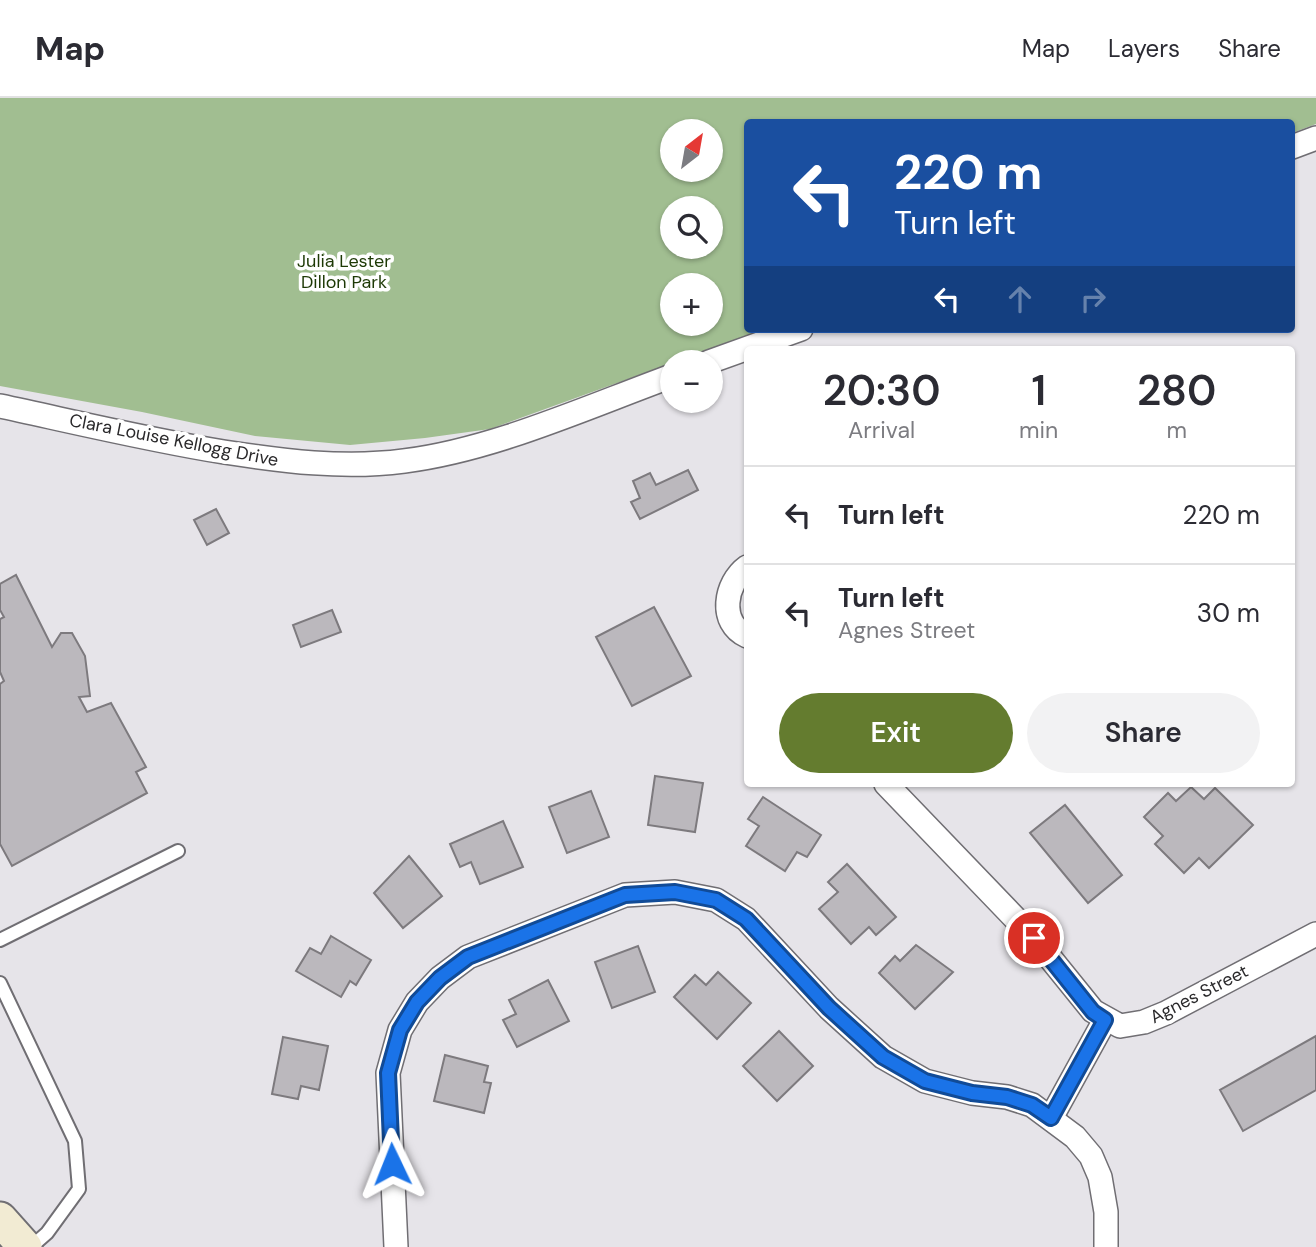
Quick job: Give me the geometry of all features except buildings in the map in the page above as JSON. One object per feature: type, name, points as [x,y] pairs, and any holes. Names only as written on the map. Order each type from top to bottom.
[{"type":"main road","points":[[0,1219],[28,1247]]},
{"type":"street","points":[[1295,146],[1316,138]]},
{"type":"street","points":[[754,346],[790,333]]},
{"type":"street","points":[[723,357],[744,349]]},
{"type":"street","name":"Clara Louise Kellogg Drive","points":[[0,406],[180,445],[283,461],[349,466],[406,461],[477,447],[660,380]]},
{"type":"street","points":[[744,569],[737,575],[728,592],[727,610],[732,622],[744,635]]},
{"type":"street","points":[[889,787],[1034,938],[1093,1012],[1105,1020],[1051,1118]]},
{"type":"street","points":[[396,1247],[388,1073],[400,1030],[417,1002],[440,978],[468,957],[625,895],[675,892],[716,900],[746,919],[829,1008],[883,1057],[925,1081],[972,1093],[1007,1097],[1032,1105],[1075,1137],[1091,1156],[1100,1177],[1106,1212],[1106,1247]]},
{"type":"street","name":"Agnes Street","points":[[1105,1020],[1120,1026],[1144,1023],[1316,934]]},
{"type":"lane","points":[[0,940],[178,852]]},
{"type":"lane","points":[[0,983],[75,1141],[79,1189],[47,1233],[28,1247]]},
{"type":"green space","name":"Julia Lester Dillon Park","points":[[0,98],[1316,98],[1316,124],[1295,132],[1295,119],[744,119],[744,333],[755,333],[708,350],[660,350],[660,367],[490,429],[350,445],[255,436],[0,386]]},
{"type":"route","points":[[392,1164],[388,1073],[400,1030],[417,1002],[440,978],[468,957],[570,919],[625,895],[675,892],[716,900],[746,919],[829,1008],[883,1057],[925,1081],[972,1093],[1007,1097],[1032,1105],[1051,1118],[1105,1020],[1093,1012],[1034,938]]}]
